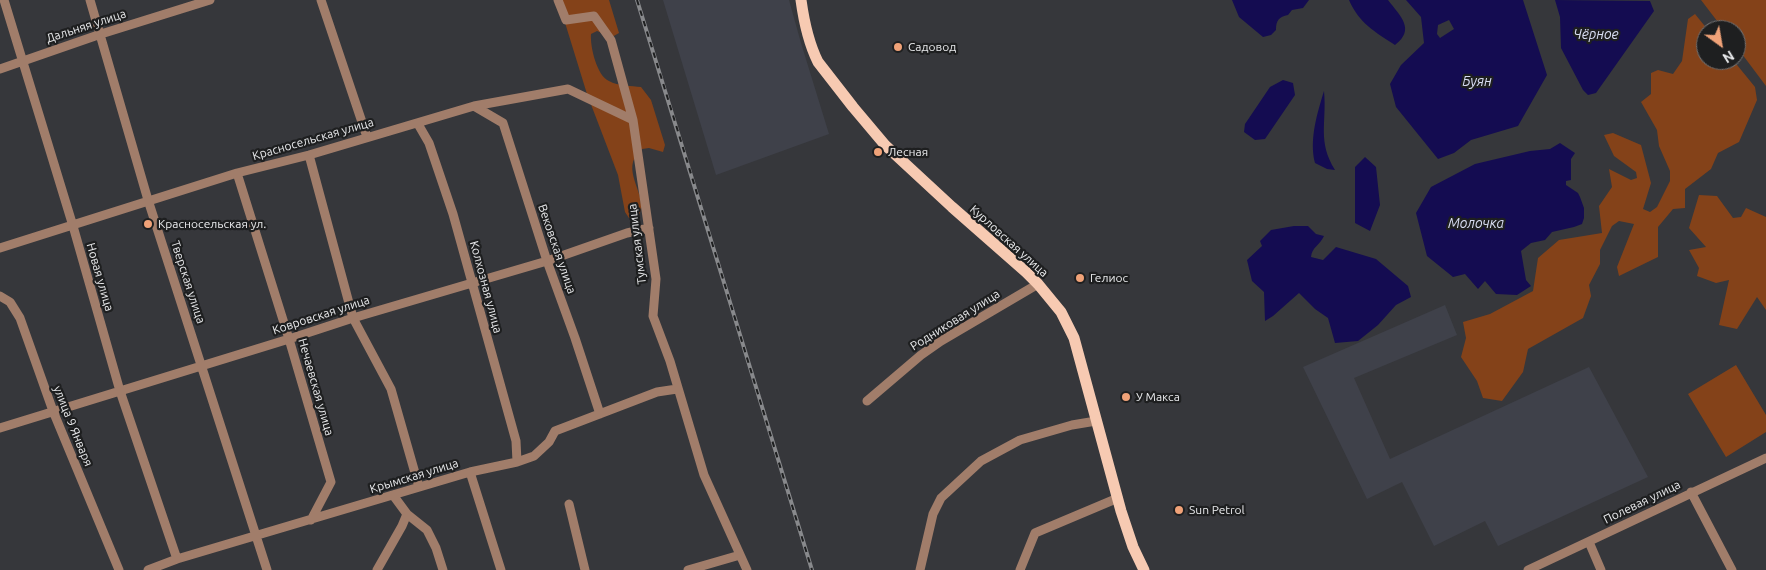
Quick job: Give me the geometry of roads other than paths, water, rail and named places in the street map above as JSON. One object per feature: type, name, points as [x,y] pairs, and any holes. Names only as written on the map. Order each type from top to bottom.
[{"type":"main road","name":"Курловская улица","points":[[801,0],[808,41],[818,62],[870,128],[891,151],[952,208],[1026,272],[1061,312],[1074,338],[1118,498],[1133,547],[1144,570]]},
{"type":"street","name":"Новая улица","points":[[4,0],[73,226],[120,391],[177,559]]},
{"type":"street","name":"Тверская улица","points":[[90,0],[148,200],[267,570]]},
{"type":"street","name":"Дальняя улица","points":[[0,69],[101,34],[210,0]]},
{"type":"street","points":[[321,0],[367,137]]},
{"type":"street","name":"Тумская улица","points":[[558,0],[566,20],[594,16],[611,40],[632,120],[649,228],[656,279],[653,316],[670,361],[704,475],[747,570]]},
{"type":"street","name":"Красносельская улица","points":[[0,248],[237,173],[309,155],[474,106],[568,89],[632,120]]},
{"type":"street","name":"Вековская улица","points":[[474,106],[503,124],[547,261],[600,414]]},
{"type":"street","name":"Колхозная улица","points":[[418,124],[429,143],[453,214],[516,441],[517,462]]},
{"type":"street","points":[[309,155],[353,318],[391,389],[419,487]]},
{"type":"street","name":"Нечаевская улица","points":[[237,173],[289,339],[330,482],[311,520]]},
{"type":"street","name":"Ковровская улица","points":[[0,428],[353,318],[547,261],[627,233],[649,228]]},
{"type":"street","name":"Родниковая улица","points":[[867,401],[922,354],[1038,284]]},
{"type":"street","name":"улица 9 Января","points":[[0,296],[10,302],[20,318],[53,411],[119,570]]},
{"type":"street","name":"Крымская улица","points":[[148,570],[177,559],[470,472],[517,462],[534,456],[548,442],[555,431],[657,392],[677,389]]},
{"type":"street","points":[[920,570],[933,514],[937,506],[942,498],[981,461],[1020,440],[1072,425],[1096,422]]},
{"type":"street","name":"Полевая улица","points":[[1528,570],[1766,458]]},
{"type":"street","points":[[470,472],[501,570]]},
{"type":"street","points":[[1691,492],[1732,570]]},
{"type":"street","points":[[393,495],[407,514],[427,530],[436,548],[443,570]]},
{"type":"street","points":[[1020,570],[1035,533],[1118,498]]},
{"type":"street","points":[[569,504],[585,570]]},
{"type":"street","points":[[377,570],[407,514]]},
{"type":"street","points":[[1589,542],[1602,570]]},
{"type":"street","points":[[688,570],[740,555]]},
{"type":"water","points":[[1232,0],[1309,0],[1303,8],[1292,10],[1288,15],[1280,18],[1277,21],[1276,30],[1271,35],[1263,37],[1239,17]]},
{"type":"water","points":[[1349,0],[1388,0],[1404,22],[1405,28],[1401,39],[1395,45],[1374,31],[1358,15]]},
{"type":"water","name":"Буян","points":[[1406,0],[1523,0],[1547,75],[1518,126],[1471,140],[1454,153],[1438,159],[1396,107],[1390,84],[1401,65],[1424,43],[1421,17]],"holes":[[[1449,20],[1454,29],[1440,38],[1437,34],[1438,25]]]},
{"type":"water","name":"Чёрное","points":[[1555,0],[1650,1],[1654,11],[1596,93],[1588,95],[1583,90],[1561,48],[1560,17]]},
{"type":"water","points":[[1283,80],[1293,83],[1295,95],[1265,139],[1255,140],[1244,132],[1245,124],[1270,87]]},
{"type":"water","points":[[1324,91],[1324,141],[1329,160],[1335,170],[1327,169],[1315,163],[1313,154],[1313,136]]},
{"type":"water","name":"Молочка","points":[[1560,143],[1575,153],[1571,159],[1571,180],[1566,181],[1566,185],[1578,193],[1584,208],[1584,218],[1582,224],[1552,232],[1545,240],[1531,243],[1521,251],[1526,280],[1531,286],[1517,295],[1496,294],[1485,281],[1478,289],[1465,274],[1453,277],[1427,256],[1416,213],[1431,187],[1475,164],[1530,151],[1550,149]]},
{"type":"water","points":[[1365,157],[1376,167],[1380,205],[1370,231],[1355,223],[1355,167]]},
{"type":"water","points":[[1294,226],[1308,226],[1316,234],[1324,236],[1311,257],[1323,260],[1336,247],[1376,259],[1408,286],[1411,297],[1396,305],[1378,325],[1358,341],[1335,343],[1328,318],[1315,309],[1299,293],[1265,321],[1264,292],[1252,281],[1247,260],[1262,246],[1260,241],[1271,230]]},
{"type":"railway","points":[[637,0],[812,570]]},
{"type":"place","name":"Садовод","points":[[898,47]]},
{"type":"place","name":"Лесная","points":[[878,152]]},
{"type":"place","name":"Красносельская ул.","points":[[148,224]]},
{"type":"place","name":"Гелиос","points":[[1080,278]]},
{"type":"place","name":"У Макса","points":[[1126,397]]},
{"type":"place","name":"Sun Petrol","points":[[1179,510]]}]
